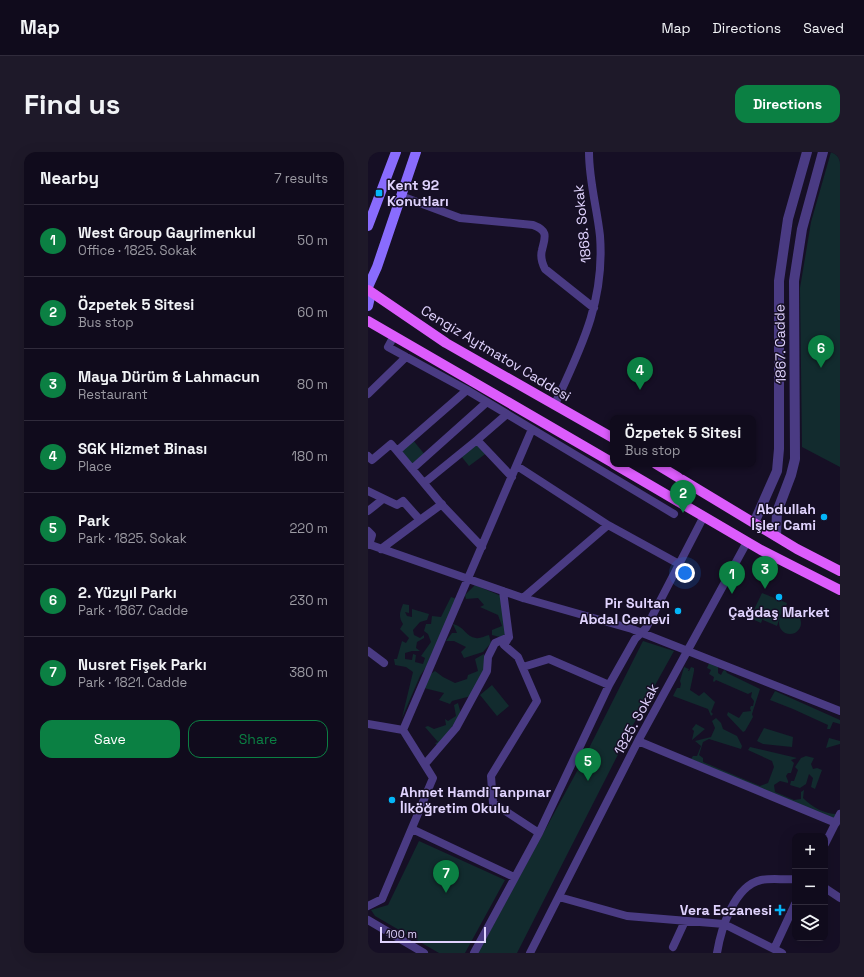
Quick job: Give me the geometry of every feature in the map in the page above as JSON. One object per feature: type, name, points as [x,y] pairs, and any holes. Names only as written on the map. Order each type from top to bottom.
[{"type":"main road","points":[[368,226],[396,152]]},
{"type":"main road","points":[[368,306],[370,298],[368,289],[377,267],[416,152]]},
{"type":"main road","name":"Cengiz Aytmatov Caddesi","points":[[368,289],[446,343],[610,436]]},
{"type":"main road","points":[[368,321],[610,462]]},
{"type":"main road","points":[[619,467],[780,561],[840,590]]},
{"type":"main road","points":[[661,467],[804,553],[840,571]]},
{"type":"street","name":"1868. Sokak","points":[[555,404],[589,325],[599,286],[601,254],[598,221],[590,178],[589,152]]},
{"type":"street","name":"1867. Cadde","points":[[754,523],[778,465],[778,281],[788,219],[807,152]]},
{"type":"street","name":"1867. Cadde","points":[[776,536],[777,512],[791,475],[795,458],[794,281],[802,229],[823,152]]},
{"type":"street","points":[[401,196],[460,218],[533,225],[539,228],[543,231],[545,237],[541,256],[545,269],[594,308]]},
{"type":"street","points":[[394,336],[388,347],[468,390],[674,514]]},
{"type":"street","points":[[368,394],[406,357]]},
{"type":"street","points":[[397,451],[468,390]]},
{"type":"street","points":[[412,468],[487,402]]},
{"type":"street","points":[[424,483],[507,414]]},
{"type":"street","points":[[403,730],[532,429]]},
{"type":"street","points":[[477,440],[512,477]]},
{"type":"street","points":[[368,456],[372,460],[391,444],[442,504],[482,547]]},
{"type":"street","points":[[517,466],[608,525],[679,564]]},
{"type":"street","points":[[368,491],[397,505],[403,501],[420,520]]},
{"type":"street","points":[[368,510],[383,499]]},
{"type":"street","points":[[381,549],[442,504]]},
{"type":"street","points":[[474,953],[539,833],[609,685],[634,639],[648,625],[704,516]]},
{"type":"street","points":[[523,598],[608,525]]},
{"type":"street","points":[[368,531],[372,535],[369,544],[381,549],[523,598],[641,633],[840,711]]},
{"type":"street","name":"1825. Sokak","points":[[530,953],[560,897],[638,741],[747,542]]},
{"type":"street","points":[[502,591],[509,637],[504,645],[518,657],[537,701],[491,776],[493,803],[539,833]]},
{"type":"street","points":[[425,764],[456,728],[487,670],[488,657],[495,643],[509,637]]},
{"type":"street","points":[[368,651],[384,663]]},
{"type":"street","points":[[523,668],[549,659],[609,685]]},
{"type":"street","points":[[368,724],[403,730],[433,778],[382,899],[368,906]]},
{"type":"street","points":[[638,741],[836,823]]},
{"type":"street","points":[[828,838],[840,814]]},
{"type":"street","points":[[412,829],[514,877]]},
{"type":"street","points":[[717,953],[719,938],[724,924],[738,897],[750,883],[762,879],[792,879]]},
{"type":"street","points":[[828,890],[840,898]]},
{"type":"street","points":[[560,897],[627,916],[724,924],[782,953]]},
{"type":"street","points":[[774,949],[795,905]]},
{"type":"street","points":[[368,920],[424,953]]},
{"type":"street","points":[[673,947],[685,921]]},
{"type":"green space","points":[[831,152],[840,152],[840,467],[802,447],[800,288],[811,222]]},
{"type":"green space","points":[[412,439],[426,456],[412,469],[397,451]]},
{"type":"green space","points":[[477,440],[488,452],[469,466],[461,456]]},
{"type":"green space","points":[[475,585],[501,596],[506,634],[500,637],[492,635],[492,630],[502,626],[498,615],[480,607],[484,605],[478,598],[466,599],[465,595]]},
{"type":"green space","points":[[762,593],[787,603],[786,606],[784,605],[777,626],[763,620],[765,613],[761,623],[750,618]]},
{"type":"green space","points":[[451,597],[457,599],[426,667],[420,676],[402,718],[413,672],[406,667],[395,665],[394,659],[397,659],[402,641],[406,643],[409,638],[400,629],[403,624],[400,619],[400,614],[403,604],[409,605],[409,613],[405,612],[407,616],[412,617],[412,609],[429,614],[427,620],[420,622],[413,630],[414,635],[420,638],[424,635],[424,638],[417,642],[416,648],[420,651],[405,653],[405,659],[412,660],[413,654],[416,655],[415,662],[423,664],[425,658],[421,656],[431,642],[428,634],[424,631],[426,624],[431,624],[432,616],[441,617]]},
{"type":"green space","points":[[790,612],[798,615],[801,623],[798,631],[790,634],[782,631],[779,623],[782,615]]},
{"type":"green space","points":[[453,624],[457,625],[473,637],[479,638],[489,635],[491,643],[483,652],[464,658],[461,652],[466,647],[454,641],[446,641],[452,633],[457,633]]},
{"type":"green space","points":[[643,641],[674,651],[633,725],[517,953],[478,953],[582,762]]},
{"type":"green space","points":[[484,654],[485,669],[471,696],[452,701],[450,704],[439,700],[444,693],[424,688],[429,675],[435,671],[455,683],[467,679],[468,675],[478,671],[475,659]]},
{"type":"green space","points":[[710,661],[718,665],[718,673],[721,675],[725,670],[727,673],[760,689],[752,714],[753,717],[743,732],[727,715],[728,712],[739,718],[743,712],[751,711],[750,708],[753,706],[754,701],[751,697],[752,692],[748,694],[716,680],[714,682],[714,677],[709,674],[711,670],[707,668]]},
{"type":"green space","points":[[684,667],[689,669],[688,671],[691,667],[694,668],[690,690],[699,696],[704,692],[715,702],[711,712],[713,714],[711,716],[708,709],[673,696],[677,688],[680,688],[680,681]]},
{"type":"green space","points":[[492,685],[509,706],[497,716],[480,695]]},
{"type":"green space","points":[[775,691],[840,720],[840,724],[833,722],[830,729],[827,729],[828,725],[770,700]]},
{"type":"green space","points":[[458,703],[461,714],[438,746],[435,743],[438,742],[425,727],[428,726],[434,729],[446,725],[445,719],[448,721],[456,716],[454,705]]},
{"type":"green space","points":[[716,718],[721,723],[723,729],[737,736],[742,746],[741,749],[709,739],[703,742],[699,755],[703,758],[703,762],[760,786],[768,783],[774,767],[772,761],[748,750],[750,747],[797,758],[791,760],[794,763],[791,773],[788,773],[786,776],[788,783],[780,781],[774,785],[775,792],[794,800],[801,799],[801,792],[804,790],[803,798],[810,804],[823,811],[837,814],[834,820],[691,759],[693,756],[697,756],[701,746],[695,741],[711,737],[715,728],[712,721]]},
{"type":"green space","points":[[696,724],[705,729],[692,740],[694,731],[692,729]]},
{"type":"green space","points":[[764,728],[793,737],[792,747],[763,744],[757,741]]},
{"type":"green space","points":[[829,738],[840,741],[840,744],[826,748]]},
{"type":"green space","points":[[806,756],[814,758],[811,764],[813,769],[817,768],[822,770],[815,789],[811,787],[813,778],[809,774],[806,784],[800,788],[790,785],[791,781],[794,781],[798,770],[795,767],[801,758]]},
{"type":"green space","points":[[419,841],[505,880],[465,953],[439,953],[375,916],[371,910],[388,905]]},
{"type":"place","name":"Kent 92 Konutları","points":[[379,193]]},
{"type":"place","name":"2. Yüzyıl Parkı","points":[[821,368]]},
{"type":"place","name":"SGK Hizmet Binası","points":[[640,390]]},
{"type":"place","name":"Özpetek 5 Sitesi","points":[[683,513]]},
{"type":"place","name":"Abdullah İşler Cami","points":[[824,517]]},
{"type":"place","name":"Maya Dürüm & Lahmacun","points":[[765,589]]},
{"type":"place","name":"West Group Gayrimenkul","points":[[732,594]]},
{"type":"place","name":"Çağdaş Market","points":[[779,597]]},
{"type":"place","name":"Pir Sultan Abdal Cemevi","points":[[678,611]]},
{"type":"place","name":"Park","points":[[588,781]]},
{"type":"place","name":"Ahmet Hamdi Tanpınar İlköğretim Okulu","points":[[392,800]]},
{"type":"place","name":"Nusret Fişek Parkı","points":[[446,893]]},
{"type":"place","name":"Vera Eczanesi","points":[[780,910]]}]
